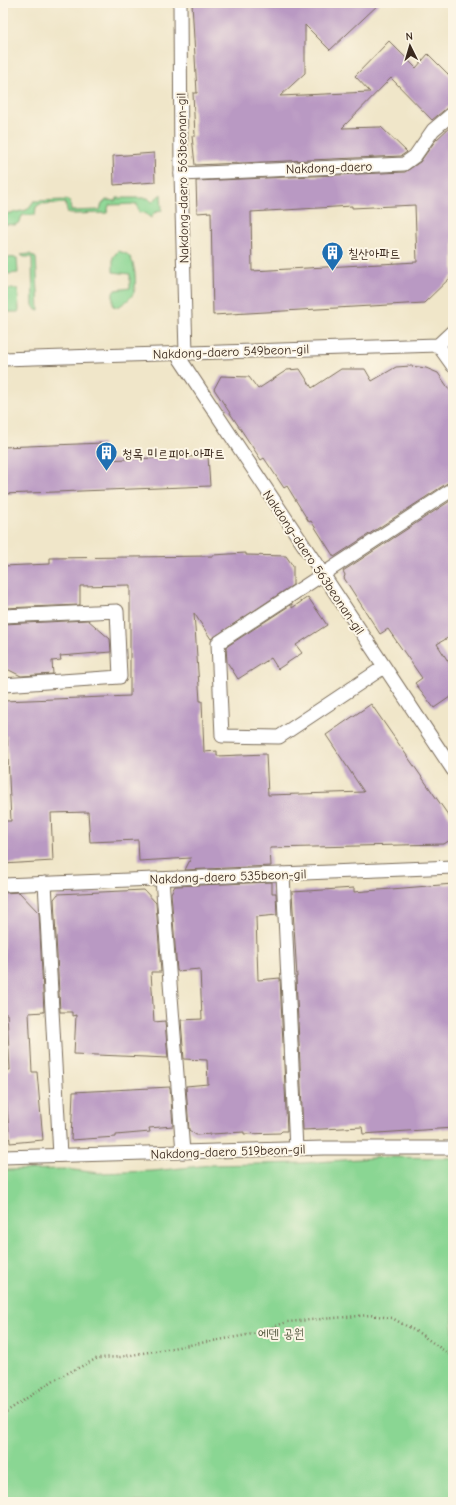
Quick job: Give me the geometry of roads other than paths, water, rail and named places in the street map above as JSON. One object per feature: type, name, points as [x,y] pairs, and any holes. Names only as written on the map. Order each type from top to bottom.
[{"type":"lane","name":"Nakdong-daero 563beonan-gil","points":[[180,3],[181,353],[322,575],[453,770]]},
{"type":"lane","name":"Nakdong-daero","points":[[181,174],[404,164],[415,156],[433,130],[453,113]]},
{"type":"lane","points":[[453,331],[438,345],[453,366]]},
{"type":"lane","name":"Nakdong-daero 549beon-gil","points":[[3,359],[438,345]]},
{"type":"lane","points":[[384,667],[279,737],[222,736],[218,643],[453,489]]},
{"type":"lane","points":[[3,616],[117,611],[120,676],[3,685]]},
{"type":"lane","name":"Nakdong-daero 535beon-gil","points":[[3,885],[453,867]]},
{"type":"lane","points":[[283,874],[296,1149]]},
{"type":"lane","points":[[162,879],[182,1152]]},
{"type":"lane","points":[[45,883],[60,1155]]},
{"type":"lane","name":"Nakdong-daero 519beon-gil","points":[[3,1157],[296,1149],[453,1148]]},
{"type":"place","name":"칠산아파트","points":[[333,272]]},
{"type":"place","name":"청목 미르피아 아파트","points":[[106,472]]},
{"type":"park label","name":"에덴 공원","points":[[281,1333]]}]
